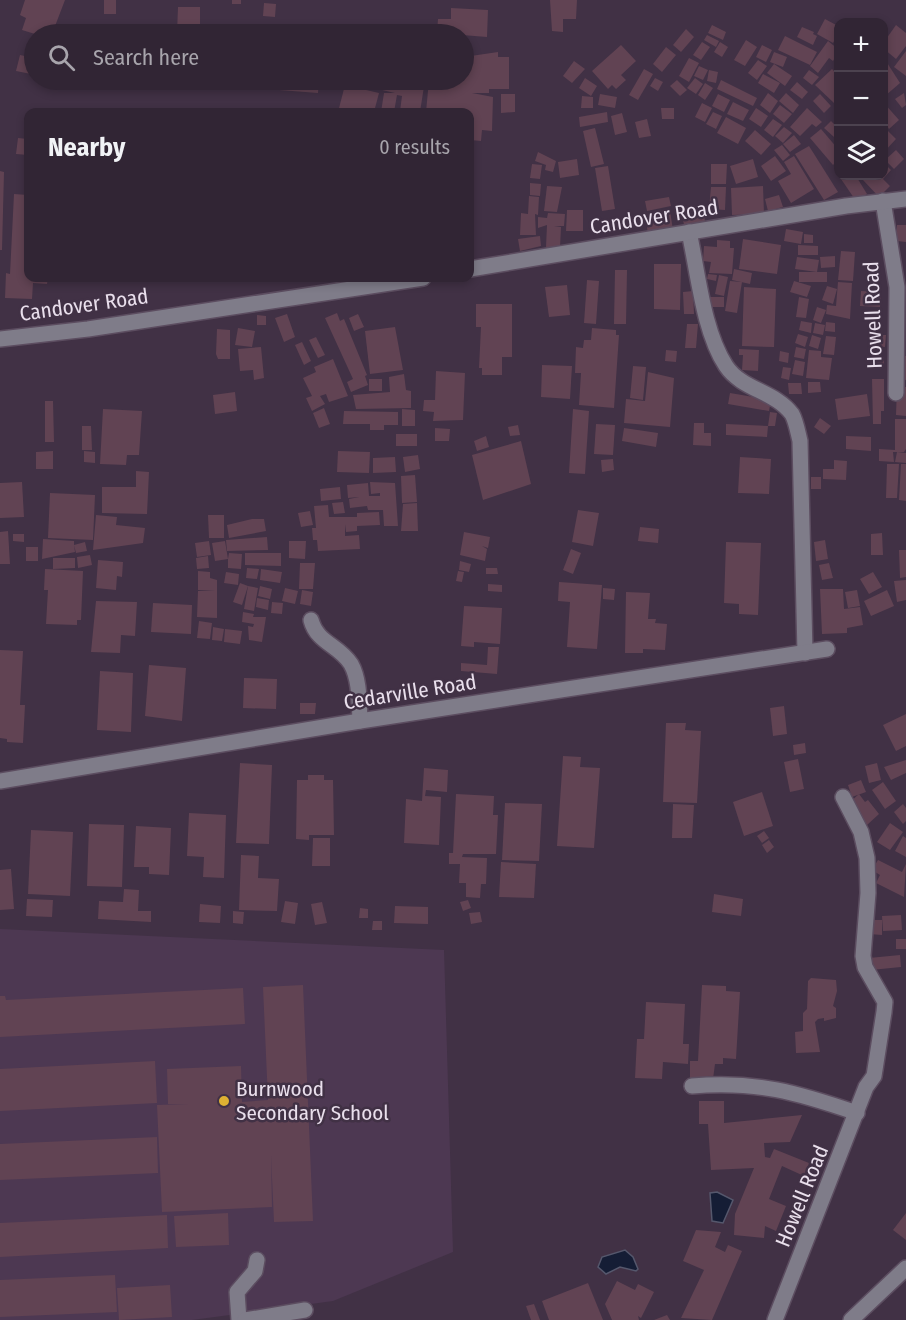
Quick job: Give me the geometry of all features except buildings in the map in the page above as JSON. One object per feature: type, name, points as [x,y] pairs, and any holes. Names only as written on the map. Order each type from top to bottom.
[{"type":"street","name":"Candover Road","points":[[474,268],[846,206],[906,199]]},
{"type":"street","name":"Howell Road","points":[[883,201],[897,287],[896,393]]},
{"type":"street","points":[[689,232],[707,315],[725,365],[740,382],[769,396],[792,415],[800,441],[805,653]]},
{"type":"street","name":"Candover Road","points":[[0,339],[396,282]]},
{"type":"street","points":[[311,620],[319,638],[345,656],[352,667],[357,684],[360,721]]},
{"type":"street","name":"Cedarville Road","points":[[0,781],[360,721],[827,649]]},
{"type":"street","name":"Howell Road","points":[[776,1320],[866,1087],[874,1076],[885,1002],[865,967],[863,956],[868,893],[867,858],[861,832],[843,797]]},
{"type":"street","points":[[692,1086],[740,1083],[767,1086],[788,1090],[857,1113]]},
{"type":"street","points":[[239,1320],[237,1292],[255,1271],[256,1260]]},
{"type":"street","points":[[851,1320],[906,1268]]},
{"type":"street","points":[[245,1320],[305,1310]]},
{"type":"shaded area","name":"Burnwood Secondary School","points":[[0,929],[444,950],[453,1252],[333,1301],[192,1320],[0,1320]]},
{"type":"water","points":[[717,1192],[733,1200],[723,1223],[712,1221],[710,1193]]},
{"type":"water","points":[[625,1250],[633,1257],[638,1269],[636,1271],[620,1267],[606,1274],[598,1267],[602,1257]]},
{"type":"place","name":"Burnwood Secondary School","points":[[224,1101]]}]
